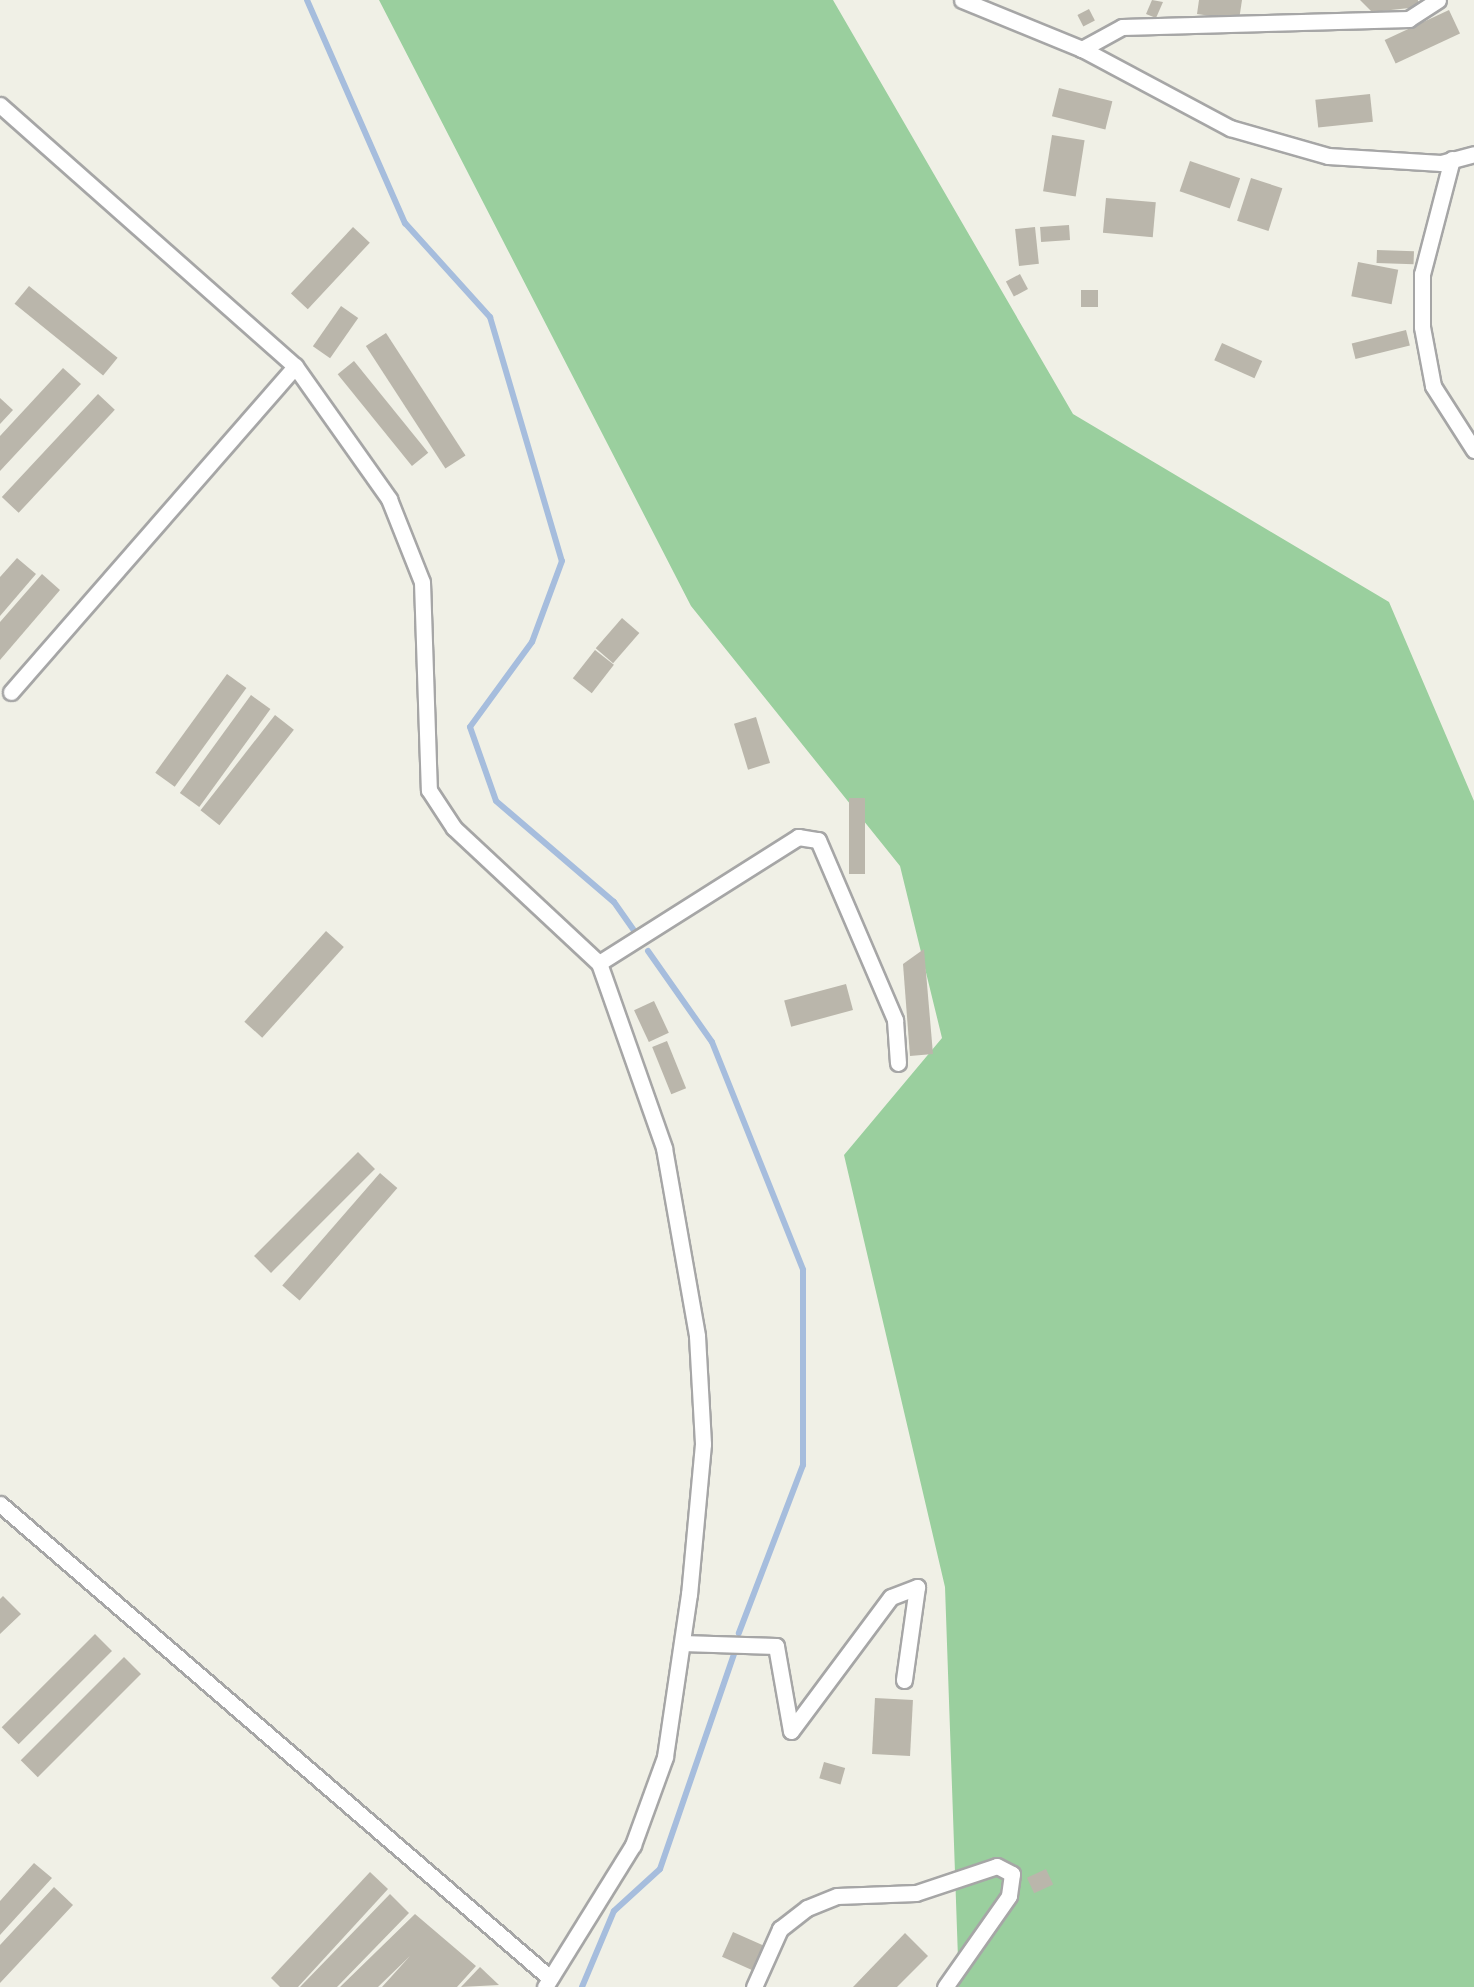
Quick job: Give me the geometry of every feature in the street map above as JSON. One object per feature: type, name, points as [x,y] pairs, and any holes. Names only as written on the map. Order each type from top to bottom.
[{"type":"street","points":[[962,0],[1082,49],[1230,128],[1328,156],[1452,159],[1474,154]]},
{"type":"street","points":[[1082,49],[1122,27],[1409,18],[1438,0]]},
{"type":"street","points":[[0,105],[295,366],[389,499],[422,582],[429,790],[454,828],[598,963],[664,1148],[696,1336],[703,1444],[682,1644],[665,1757],[633,1846],[547,1983],[0,1504]]},
{"type":"street","points":[[1452,159],[1422,274],[1422,327],[1433,386],[1474,450]]},
{"type":"street","points":[[11,692],[295,366]]},
{"type":"street","points":[[598,963],[798,837],[818,840],[895,1020],[898,1063]]},
{"type":"street","points":[[682,1644],[776,1646],[792,1730],[891,1597],[917,1588],[904,1680]]},
{"type":"street","points":[[754,1987],[780,1929],[806,1908],[837,1896],[916,1893],[997,1866],[1012,1874],[1009,1896],[945,1987]]},
{"type":"green space","points":[[379,0],[833,0],[1073,414],[1389,602],[1474,801],[1474,1987],[959,1987],[945,1587],[844,1155],[942,1038],[900,866],[691,606]]},
{"type":"building","points":[[1152,0],[1163,2],[1156,18],[1146,14]]},
{"type":"building","points":[[1199,0],[1242,0],[1239,20],[1197,14]]},
{"type":"building","points":[[1360,0],[1418,0],[1419,7],[1372,12]]},
{"type":"building","points":[[1089,9],[1095,21],[1083,26],[1077,15]]},
{"type":"building","points":[[1449,10],[1460,34],[1396,64],[1385,40]]},
{"type":"building","points":[[1059,88],[1112,101],[1105,129],[1052,116]]},
{"type":"building","points":[[1370,94],[1373,122],[1318,128],[1315,100]]},
{"type":"building","points":[[1052,135],[1085,140],[1076,196],[1043,191]]},
{"type":"building","points":[[1190,161],[1240,178],[1230,209],[1180,191]]},
{"type":"building","points":[[1251,178],[1282,188],[1268,231],[1237,221]]},
{"type":"building","points":[[1106,198],[1156,202],[1153,237],[1103,233]]},
{"type":"building","points":[[1069,225],[1070,240],[1041,242],[1040,227]]},
{"type":"building","points":[[353,227],[370,243],[308,309],[291,294]]},
{"type":"building","points":[[1035,227],[1039,264],[1019,266],[1015,229]]},
{"type":"building","points":[[1377,250],[1414,251],[1414,264],[1377,263]]},
{"type":"building","points":[[1358,262],[1398,270],[1392,304],[1351,296]]},
{"type":"building","points":[[1020,274],[1028,289],[1014,297],[1006,282]]},
{"type":"building","points":[[29,286],[118,358],[103,376],[15,304]]},
{"type":"building","points":[[1081,290],[1098,290],[1098,307],[1081,307]]},
{"type":"building","points":[[341,306],[358,318],[330,358],[313,346]]},
{"type":"building","points":[[1406,330],[1410,346],[1356,359],[1352,344]]},
{"type":"building","points":[[386,333],[466,455],[445,469],[366,346]]},
{"type":"building","points":[[1222,343],[1262,361],[1254,378],[1214,360]]},
{"type":"building","points":[[354,361],[428,453],[412,466],[338,374]]},
{"type":"building","points":[[63,368],[81,384],[0,471],[0,436]]},
{"type":"building","points":[[98,394],[115,410],[19,513],[2,497]]},
{"type":"building","points":[[0,398],[13,410],[0,424]]},
{"type":"building","points":[[17,558],[36,574],[0,616],[0,577]]},
{"type":"building","points":[[42,574],[60,590],[0,660],[0,622]]},
{"type":"building","points":[[622,618],[639,633],[613,663],[596,648]]},
{"type":"building","points":[[595,650],[614,665],[592,693],[573,678]]},
{"type":"building","points":[[227,674],[246,688],[175,787],[155,773]]},
{"type":"building","points":[[251,695],[270,709],[199,807],[180,793]]},
{"type":"building","points":[[275,715],[294,730],[219,825],[201,810]]},
{"type":"building","points":[[756,717],[770,763],[748,770],[734,724]]},
{"type":"building","points":[[849,798],[865,798],[865,874],[849,874]]},
{"type":"building","points":[[326,931],[344,947],[262,1038],[244,1022]]},
{"type":"building","points":[[924,949],[933,1054],[910,1056],[903,964]]},
{"type":"building","points":[[846,984],[853,1010],[791,1027],[784,1001]]},
{"type":"building","points":[[654,1001],[669,1033],[649,1042],[634,1010]]},
{"type":"building","points":[[667,1041],[686,1088],[671,1094],[652,1047]]},
{"type":"building","points":[[358,1152],[375,1169],[271,1273],[254,1256]]},
{"type":"building","points":[[380,1173],[397,1188],[300,1301],[282,1285]]},
{"type":"building","points":[[3,1596],[21,1614],[0,1634],[0,1599]]},
{"type":"building","points":[[95,1634],[112,1651],[19,1744],[2,1727]]},
{"type":"building","points":[[124,1657],[141,1674],[38,1777],[21,1760]]},
{"type":"building","points":[[875,1698],[913,1700],[910,1756],[872,1754]]},
{"type":"building","points":[[824,1762],[845,1768],[840,1784],[819,1778]]},
{"type":"building","points":[[34,1863],[52,1878],[0,1935],[0,1901]]},
{"type":"building","points":[[1046,1869],[1053,1884],[1034,1893],[1027,1878]]},
{"type":"building","points":[[370,1872],[388,1889],[298,1987],[280,1987],[271,1978]]},
{"type":"building","points":[[54,1887],[73,1905],[0,1983],[0,1945]]},
{"type":"building","points":[[390,1894],[409,1913],[337,1987],[300,1987]]},
{"type":"building","points":[[415,1914],[476,1966],[457,1987],[382,1987],[410,1956],[378,1987],[340,1987]]},
{"type":"building","points":[[733,1932],[767,1947],[756,1972],[722,1957]]},
{"type":"building","points":[[905,1933],[928,1956],[897,1987],[853,1987]]},
{"type":"building","points":[[480,1967],[499,1985],[461,1987]]},
{"type":"waterway","points":[[307,0],[405,223],[490,317],[562,561],[532,642],[470,727],[496,801],[614,902],[635,932]]},
{"type":"waterway","points":[[648,951],[712,1042],[803,1270],[803,1465],[739,1633]]},
{"type":"waterway","points":[[582,1987],[614,1911],[660,1869],[736,1648]]}]
